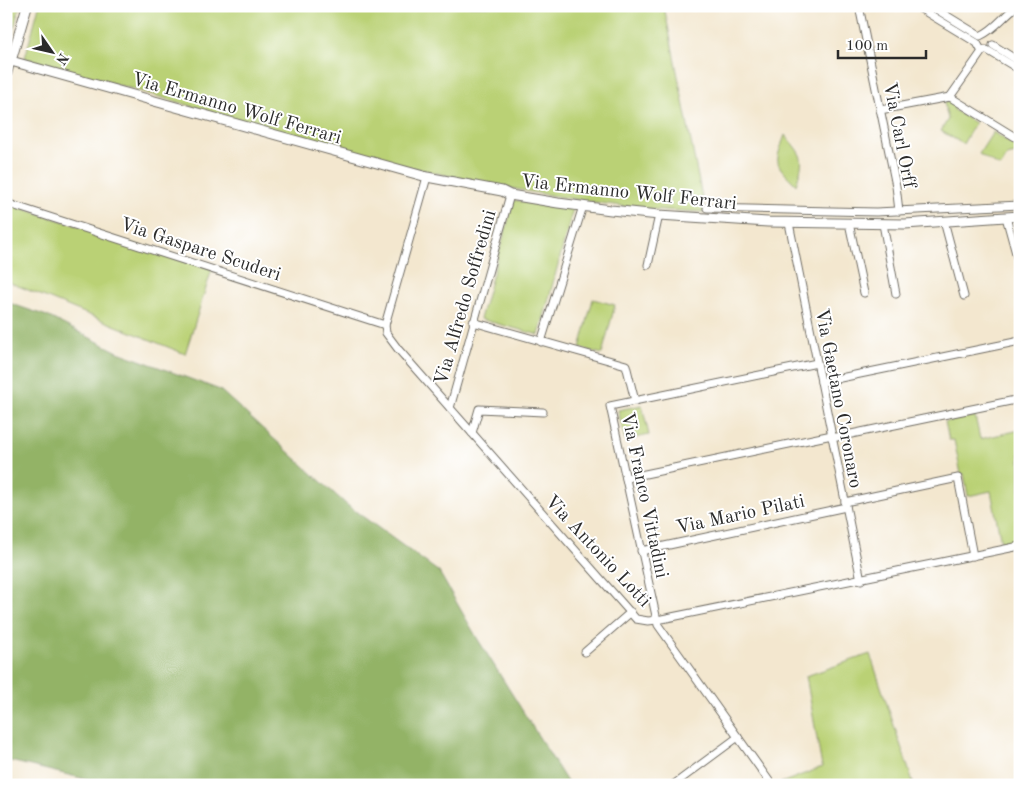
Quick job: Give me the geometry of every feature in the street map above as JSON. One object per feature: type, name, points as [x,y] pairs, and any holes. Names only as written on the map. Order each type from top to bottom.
[{"type":"street","points":[[6,80],[9,61],[27,6]]},
{"type":"street","points":[[916,6],[1020,62]]},
{"type":"street","points":[[931,6],[1020,70]]},
{"type":"street","points":[[950,97],[994,28],[1017,6]]},
{"type":"street","name":"Via Carl Orff","points":[[860,8],[895,181],[899,211]]},
{"type":"street","name":"Via Ermanno Wolf Ferrari","points":[[9,61],[427,177],[510,195],[659,215],[789,222],[883,224],[1020,216]]},
{"type":"street","points":[[880,110],[950,97],[1020,140]]},
{"type":"street","points":[[386,325],[427,177]]},
{"type":"street","name":"Via Alfredo Soffredini","points":[[450,408],[510,195]]},
{"type":"street","name":"Via Gaspare Scuderi","points":[[6,203],[386,325]]},
{"type":"street","name":"Via Ermanno Wolf Ferrari","points":[[708,208],[871,212],[1020,204]]},
{"type":"street","points":[[541,342],[583,206]]},
{"type":"street","points":[[648,264],[659,215]]},
{"type":"street","points":[[1006,216],[1020,268]]},
{"type":"street","points":[[944,221],[964,296]]},
{"type":"street","name":"Via Gaetano Coronaro","points":[[789,222],[860,580]]},
{"type":"street","points":[[849,223],[864,293]]},
{"type":"street","points":[[883,224],[896,294]]},
{"type":"street","points":[[473,322],[626,365],[635,401]]},
{"type":"street","name":"Via Antonio Lotti","points":[[386,325],[386,333],[398,349],[636,619],[641,621],[657,620],[860,580],[1020,546]]},
{"type":"street","points":[[821,382],[1020,341]]},
{"type":"street","name":"Via Franco Vittadini","points":[[772,785],[658,625],[610,406],[817,363]]},
{"type":"street","points":[[626,478],[1020,399]]},
{"type":"street","points":[[472,433],[479,409],[543,412]]},
{"type":"street","name":"Via Mario Pilati","points":[[641,551],[958,478],[973,556]]},
{"type":"street","points":[[585,652],[631,612]]},
{"type":"street","points":[[672,785],[738,737]]},
{"type":"green space","points":[[6,6],[20,6],[6,56]]},
{"type":"green space","points":[[39,6],[664,6],[705,212],[648,209],[565,198],[375,159],[25,58]]},
{"type":"green space","points":[[944,102],[956,105],[954,110],[975,123],[963,144],[941,131],[948,119]]},
{"type":"green space","points":[[993,132],[1013,145],[1016,140],[1020,143],[1020,153],[1007,156],[1000,167],[979,154]]},
{"type":"green space","points":[[785,135],[801,158],[801,169],[796,185],[783,172],[778,163],[779,152]]},
{"type":"green space","points":[[514,200],[573,209],[539,335],[480,319]]},
{"type":"green space","points":[[6,203],[212,269],[185,354],[6,281]]},
{"type":"green space","points":[[593,299],[615,305],[602,354],[580,348]]},
{"type":"green space","points":[[6,302],[47,316],[118,352],[220,390],[347,505],[439,572],[477,638],[569,785],[110,785],[6,760]]},
{"type":"green space","points":[[642,405],[649,435],[625,440],[618,410]]},
{"type":"green space","points":[[975,416],[980,439],[1020,430],[1020,543],[1002,547],[991,491],[968,496],[954,440],[949,440],[945,422]]},
{"type":"green space","points":[[870,654],[914,785],[776,785],[822,767],[806,676]]}]
